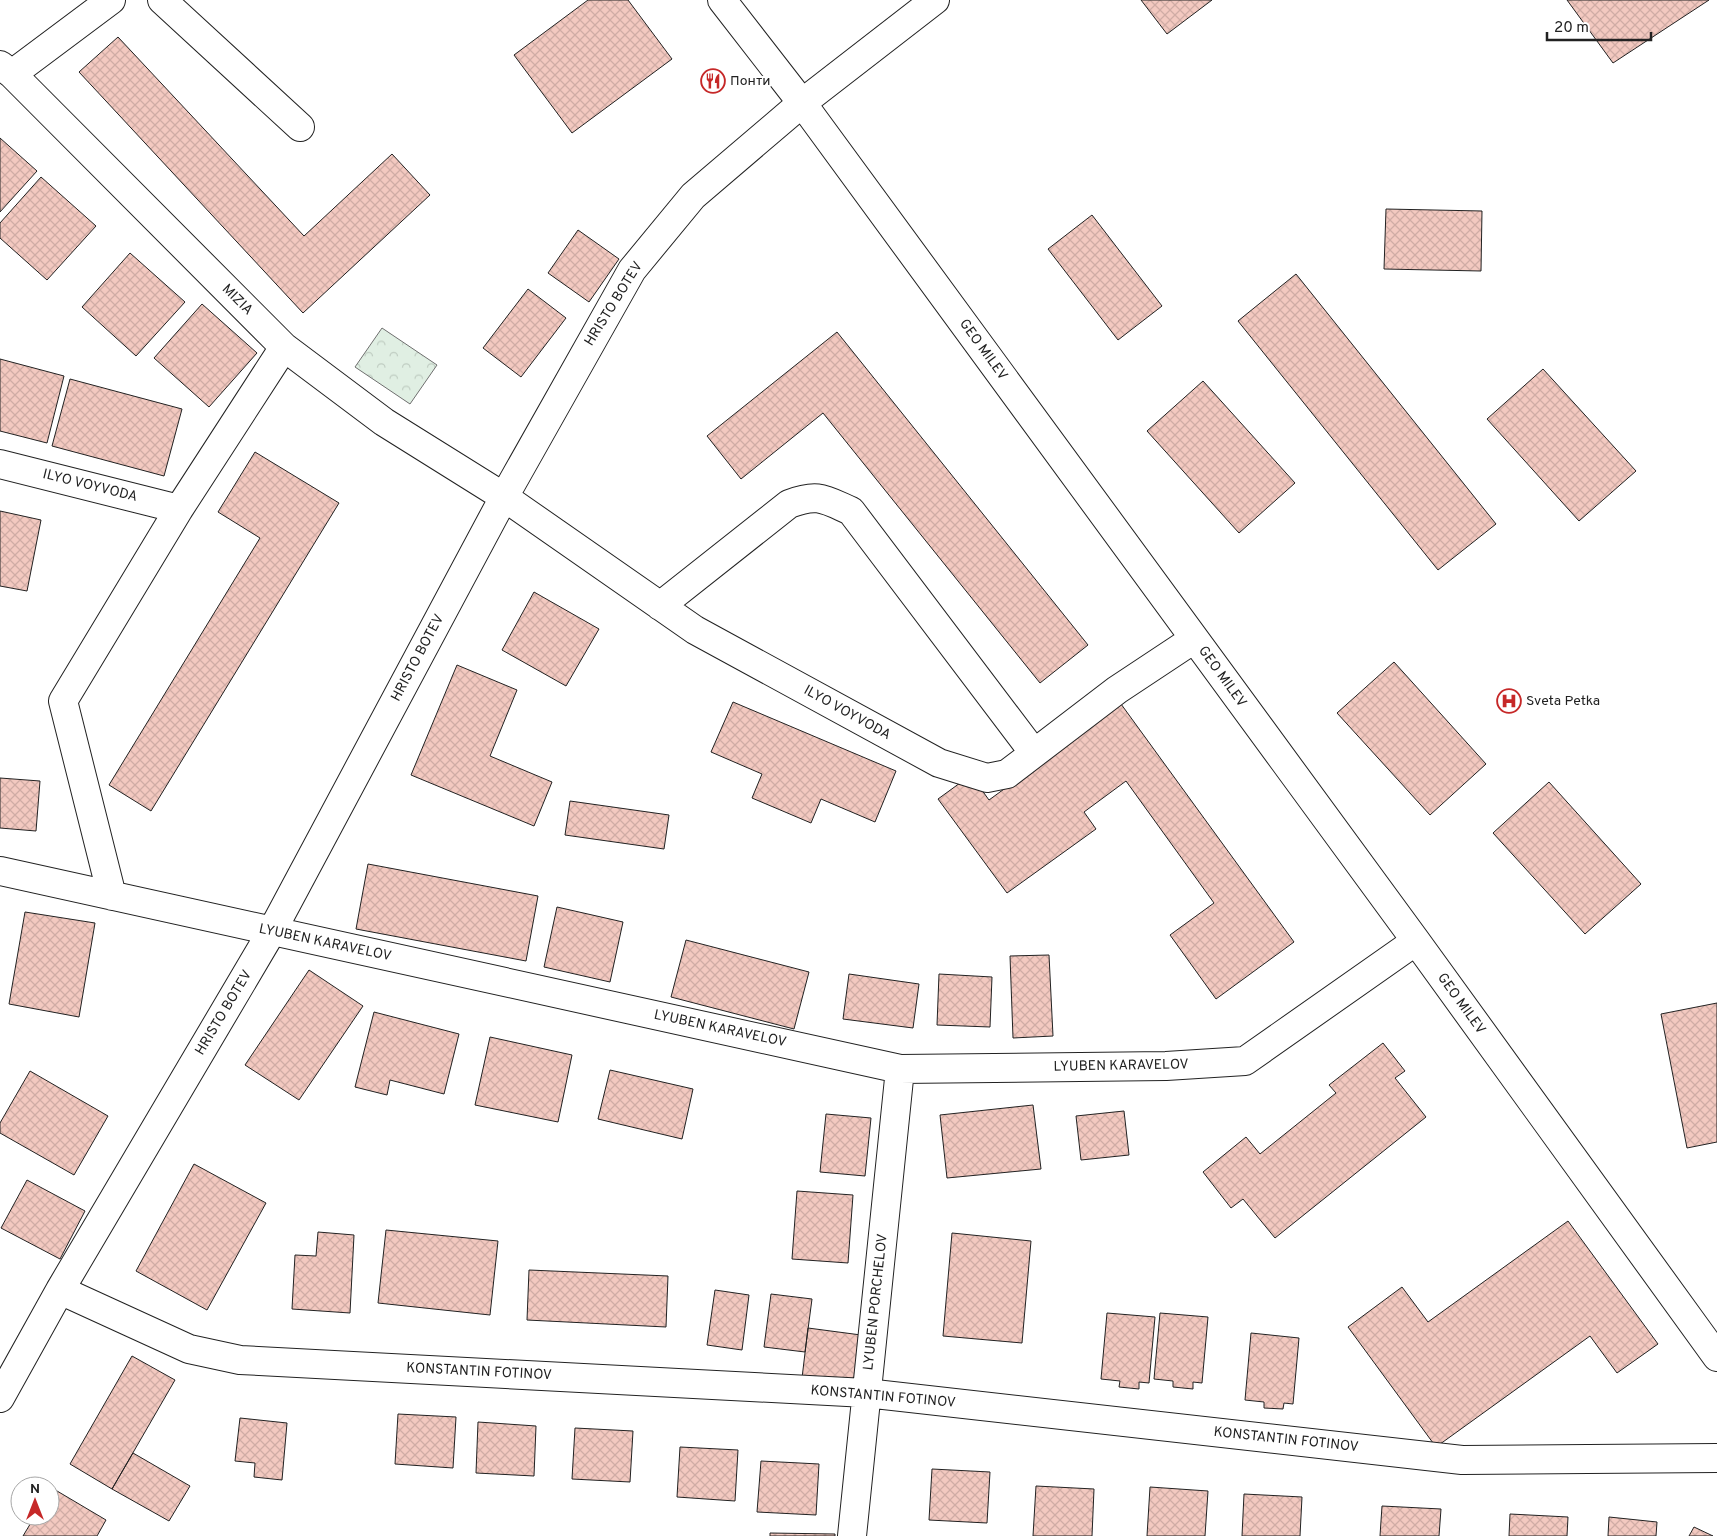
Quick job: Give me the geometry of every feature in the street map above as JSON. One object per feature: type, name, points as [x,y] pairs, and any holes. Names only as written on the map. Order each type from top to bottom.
[{"type":"street","points":[[6,70],[111,0]]},
{"type":"street","points":[[162,0],[300,127]]},
{"type":"street","name":"GEO MILEV","points":[[722,0],[802,103],[1416,941],[1717,1357]]},
{"type":"street","name":"HRISTO BOTEV","points":[[0,1398],[60,1290],[272,932],[504,497],[632,270],[694,196],[802,103],[935,0]]},
{"type":"street","name":"MIZIA","points":[[6,70],[284,347],[384,422],[504,497]]},
{"type":"street","points":[[112,896],[63,701],[179,509],[284,347]]},
{"type":"street","name":"ILYO VOYVODA","points":[[0,464],[179,509]]},
{"type":"street","name":"ILYO VOYVODA","points":[[504,497],[695,630],[939,763],[988,778],[1007,774],[1117,690],[1194,639]]},
{"type":"street","points":[[660,606],[789,504],[806,498],[823,499],[851,511],[1034,753]]},
{"type":"street","name":"LYUBEN KARAVELOV","points":[[0,871],[900,1069],[1166,1066],[1245,1061],[1416,941]]},
{"type":"street","name":"LYUBEN PORCHELOV","points":[[852,1536],[900,1069]]},
{"type":"street","name":"KONSTANTIN FOTINOV","points":[[60,1290],[189,1349],[240,1360],[866,1393],[1462,1460],[1717,1458]]},
{"type":"green space","points":[[382,328],[437,365],[410,404],[355,367]]},
{"type":"building","points":[[588,0],[628,0],[672,59],[572,133],[514,55]]},
{"type":"building","points":[[1141,0],[1212,0],[1167,34]]},
{"type":"building","points":[[1567,0],[1709,0],[1613,63]]},
{"type":"building","points":[[118,37],[304,236],[392,154],[430,195],[303,313],[79,72]]},
{"type":"building","points":[[0,138],[37,171],[0,212]]},
{"type":"building","points":[[41,177],[96,226],[47,280],[0,238],[0,223]]},
{"type":"building","points":[[1386,209],[1482,211],[1481,271],[1384,269]]},
{"type":"building","points":[[1092,215],[1162,306],[1118,340],[1048,249]]},
{"type":"building","points":[[578,230],[619,259],[589,302],[548,273]]},
{"type":"building","points":[[130,253],[185,302],[136,356],[82,307]]},
{"type":"building","points":[[1296,274],[1496,524],[1438,570],[1238,321]]},
{"type":"building","points":[[528,289],[566,318],[521,377],[483,348]]},
{"type":"building","points":[[202,304],[257,353],[209,407],[154,358]]},
{"type":"building","points":[[837,332],[1088,645],[1040,683],[823,413],[741,479],[707,436]]},
{"type":"building","points":[[0,359],[64,376],[47,443],[0,431]]},
{"type":"building","points":[[1543,369],[1636,471],[1579,521],[1487,419]]},
{"type":"building","points":[[70,379],[182,409],[164,476],[52,446]]},
{"type":"building","points":[[1203,381],[1295,483],[1239,533],[1147,431]]},
{"type":"building","points":[[255,452],[339,503],[151,811],[109,785],[260,538],[218,512]]},
{"type":"building","points":[[0,511],[41,520],[27,591],[0,586]]},
{"type":"building","points":[[534,592],[599,629],[566,686],[502,650]]},
{"type":"building","points":[[1394,662],[1486,764],[1430,815],[1337,713]]},
{"type":"building","points":[[457,665],[517,690],[490,756],[552,782],[534,826],[411,775]]},
{"type":"building","points":[[733,702],[896,771],[875,822],[821,799],[811,823],[752,798],[762,774],[711,752]]},
{"type":"building","points":[[1121,704],[1294,942],[1216,999],[1170,935],[1214,903],[1126,781],[1084,812],[1096,829],[1007,893],[938,799],[971,775],[989,800]]},
{"type":"building","points":[[0,778],[40,781],[36,831],[0,828]]},
{"type":"building","points":[[1549,782],[1641,884],[1585,934],[1493,833]]},
{"type":"building","points":[[570,801],[669,815],[664,849],[565,835]]},
{"type":"building","points":[[368,864],[538,896],[526,961],[356,929]]},
{"type":"building","points":[[557,907],[623,922],[610,982],[544,967]]},
{"type":"building","points":[[25,912],[95,923],[79,1017],[9,1004]]},
{"type":"building","points":[[686,940],[809,972],[794,1029],[671,997]]},
{"type":"building","points":[[1049,955],[1053,1036],[1013,1038],[1010,956]]},
{"type":"building","points":[[309,970],[363,1006],[299,1100],[245,1065]]},
{"type":"building","points":[[849,974],[919,984],[913,1028],[843,1019]]},
{"type":"building","points":[[939,974],[992,977],[990,1027],[937,1025]]},
{"type":"building","points":[[1717,1003],[1717,1142],[1687,1148],[1661,1014]]},
{"type":"building","points":[[374,1012],[459,1034],[444,1094],[390,1080],[387,1095],[355,1087]]},
{"type":"building","points":[[490,1037],[572,1055],[558,1122],[475,1105]]},
{"type":"building","points":[[1383,1043],[1405,1071],[1395,1078],[1426,1117],[1275,1238],[1243,1199],[1231,1208],[1203,1172],[1246,1137],[1260,1154],[1336,1093],[1329,1085]]},
{"type":"building","points":[[610,1070],[693,1089],[682,1139],[598,1119]]},
{"type":"building","points":[[30,1071],[108,1116],[74,1175],[0,1133],[0,1123]]},
{"type":"building","points":[[1033,1105],[1041,1169],[947,1178],[940,1115]]},
{"type":"building","points":[[1124,1111],[1129,1155],[1081,1160],[1076,1116]]},
{"type":"building","points":[[826,1114],[871,1118],[865,1176],[820,1172]]},
{"type":"building","points":[[194,1164],[266,1203],[207,1310],[136,1271]]},
{"type":"building","points":[[27,1180],[85,1211],[60,1259],[1,1228]]},
{"type":"building","points":[[797,1191],[853,1195],[848,1263],[792,1259]]},
{"type":"building","points":[[1568,1221],[1658,1344],[1617,1373],[1590,1336],[1436,1447],[1348,1327],[1402,1287],[1428,1322]]},
{"type":"building","points":[[386,1230],[498,1241],[490,1315],[378,1303]]},
{"type":"building","points":[[318,1232],[354,1235],[350,1313],[292,1309],[295,1255],[316,1256]]},
{"type":"building","points":[[952,1233],[1031,1241],[1022,1343],[943,1336]]},
{"type":"building","points":[[529,1270],[668,1276],[666,1327],[527,1320]]},
{"type":"building","points":[[715,1290],[749,1295],[742,1350],[707,1345]]},
{"type":"building","points":[[771,1294],[812,1299],[805,1352],[764,1347]]},
{"type":"building","points":[[1107,1313],[1155,1317],[1149,1383],[1139,1382],[1139,1389],[1119,1387],[1120,1381],[1101,1379]]},
{"type":"building","points":[[1160,1313],[1208,1317],[1202,1383],[1193,1382],[1193,1389],[1173,1387],[1173,1381],[1154,1379]]},
{"type":"building","points":[[808,1328],[861,1335],[854,1384],[802,1378]]},
{"type":"building","points":[[1251,1333],[1299,1338],[1293,1404],[1284,1403],[1283,1409],[1264,1408],[1264,1402],[1245,1400]]},
{"type":"building","points":[[132,1356],[175,1380],[112,1489],[70,1464]]},
{"type":"building","points":[[398,1414],[456,1417],[453,1468],[395,1464]]},
{"type":"building","points":[[240,1418],[287,1423],[282,1480],[254,1477],[255,1463],[235,1461]]},
{"type":"building","points":[[478,1422],[536,1426],[534,1476],[476,1473]]},
{"type":"building","points":[[575,1428],[633,1431],[630,1482],[572,1479]]},
{"type":"building","points":[[680,1447],[738,1450],[735,1501],[677,1497]]},
{"type":"building","points":[[133,1453],[190,1486],[169,1521],[112,1489]]},
{"type":"building","points":[[761,1461],[819,1464],[816,1515],[757,1512]]},
{"type":"building","points":[[932,1469],[990,1472],[987,1523],[929,1520]]},
{"type":"building","points":[[1036,1486],[1094,1489],[1092,1536],[1033,1536]]},
{"type":"building","points":[[1150,1487],[1208,1491],[1205,1536],[1147,1536]]},
{"type":"building","points":[[60,1493],[106,1520],[97,1536],[23,1536],[29,1526],[60,1526]]},
{"type":"building","points":[[1244,1494],[1302,1497],[1300,1536],[1242,1536]]},
{"type":"building","points":[[1382,1506],[1441,1509],[1439,1536],[1380,1536]]},
{"type":"building","points":[[1510,1514],[1568,1517],[1567,1536],[1509,1536]]},
{"type":"building","points":[[1609,1517],[1657,1522],[1656,1536],[1608,1536]]},
{"type":"building","points":[[1694,1527],[1713,1536],[1689,1536]]},
{"type":"building","points":[[770,1533],[835,1534],[835,1536],[770,1536]]},
{"type":"place","name":"Понти","points":[[713,81]]},
{"type":"place","name":"Sveta Petka","points":[[1509,701]]}]
